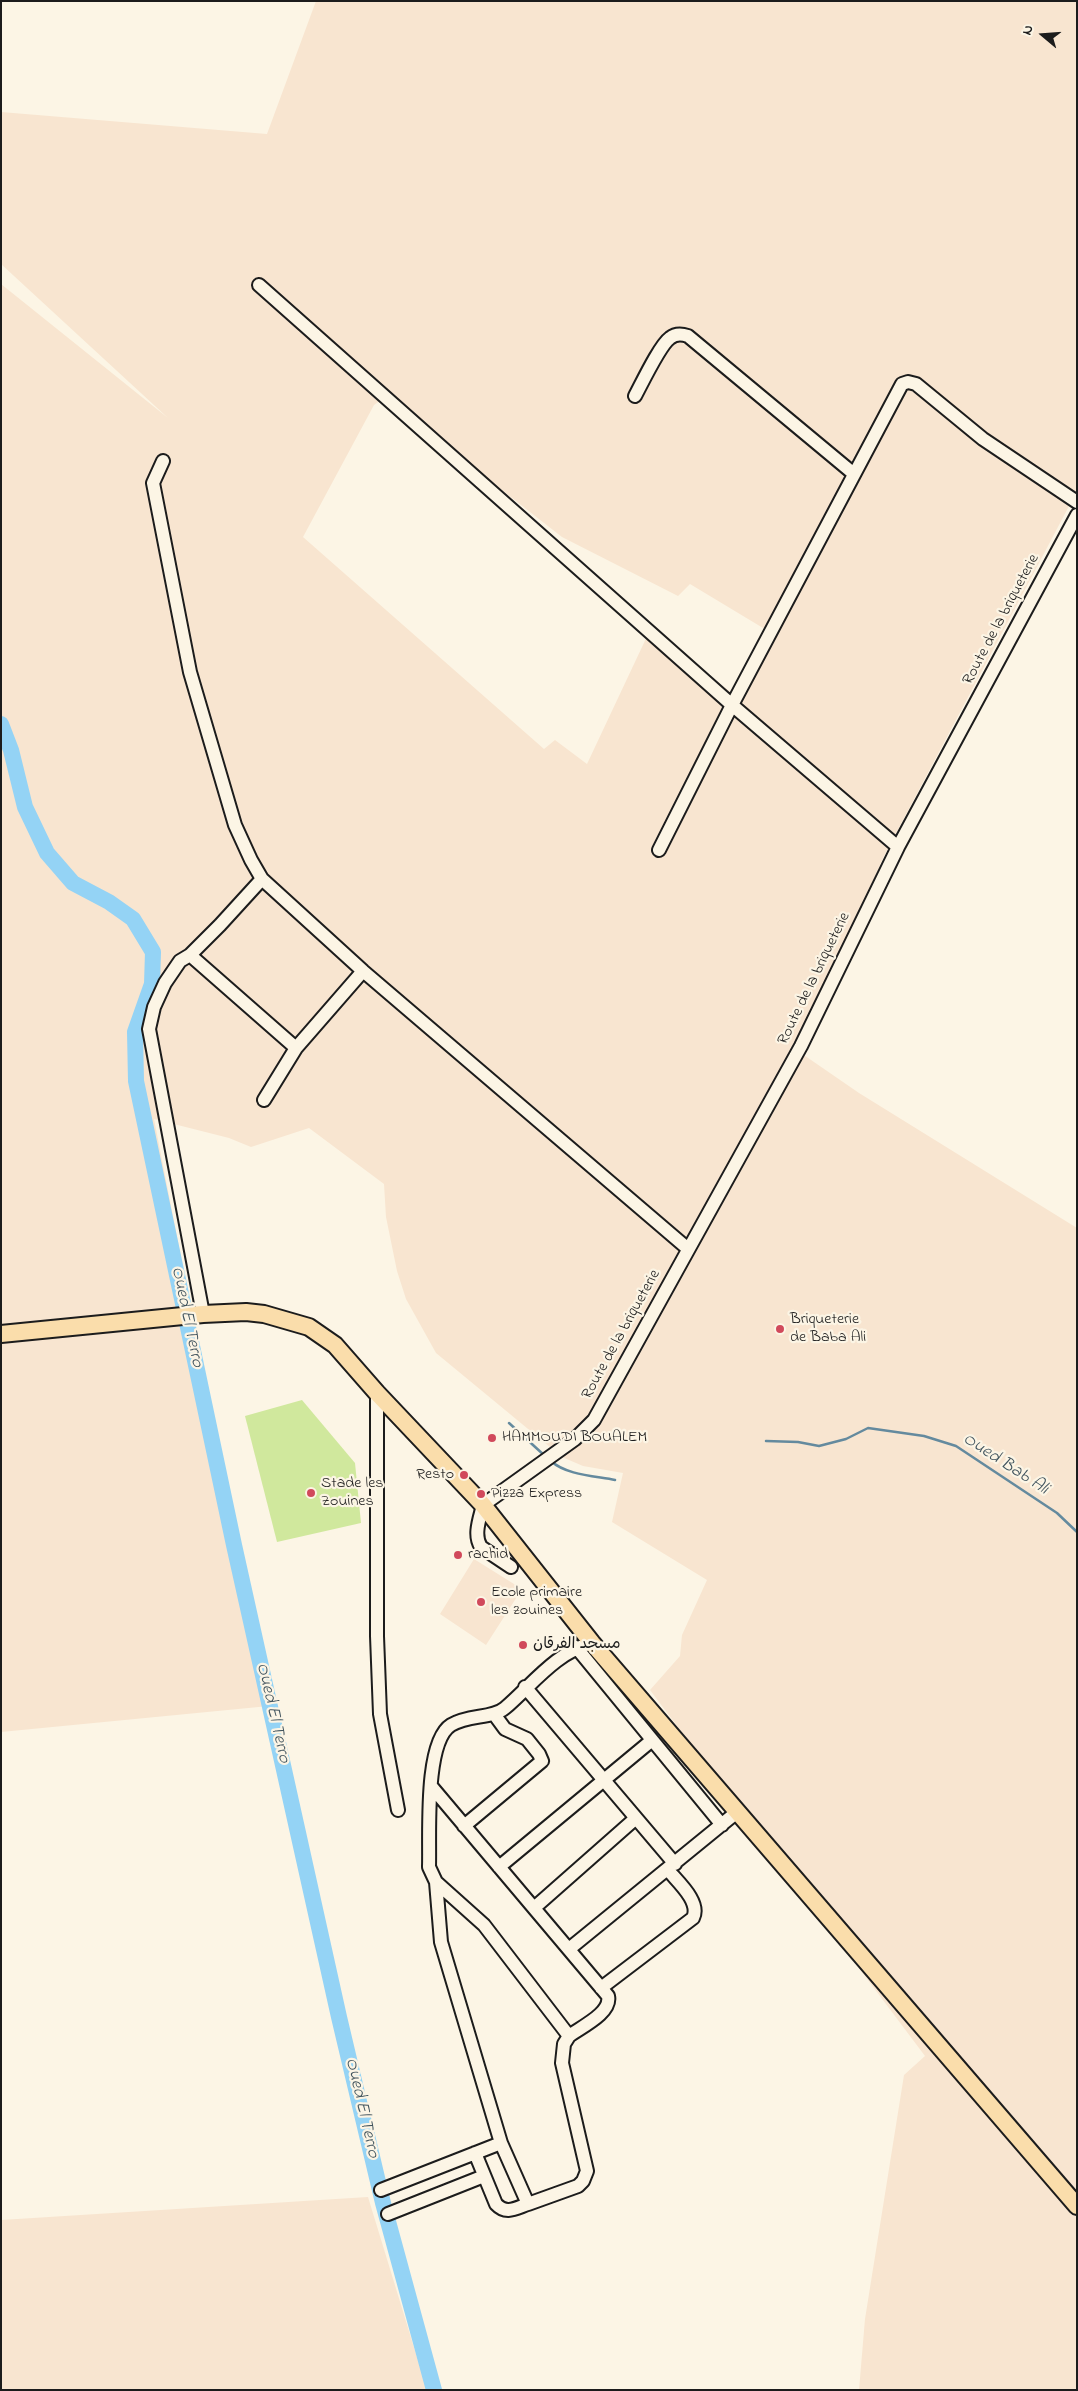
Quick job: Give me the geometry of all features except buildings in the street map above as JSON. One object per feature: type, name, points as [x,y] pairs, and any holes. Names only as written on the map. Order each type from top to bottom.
[{"type":"main road","points":[[1,1334],[195,1315],[246,1312],[264,1314],[309,1327],[335,1345],[377,1393],[483,1505],[592,1643],[1077,2206]]},
{"type":"street","points":[[259,286],[732,705],[898,847]]},
{"type":"street","points":[[635,396],[667,339],[677,334],[683,334],[688,336],[854,474]]},
{"type":"street","points":[[659,850],[732,705],[900,386],[905,382],[911,382],[951,411],[983,439],[1077,502]]},
{"type":"street","points":[[163,461],[153,483],[190,672],[235,825],[262,879],[363,971],[687,1248]]},
{"type":"street","name":"Route de la briqueterie","points":[[483,1505],[576,1439],[594,1420],[687,1248],[800,1046],[898,847],[1077,514]]},
{"type":"street","points":[[195,1315],[149,1029],[154,1007],[165,983],[180,961],[190,955],[262,879]]},
{"type":"street","points":[[190,955],[296,1048]]},
{"type":"street","points":[[264,1100],[296,1048],[363,971]]},
{"type":"street","points":[[377,1393],[377,1636],[380,1714],[398,1810]]},
{"type":"street","points":[[483,1505],[477,1536],[478,1542],[481,1547],[510,1566]]},
{"type":"street","points":[[528,2204],[501,2142],[441,1942],[436,1882],[429,1867],[432,1763],[440,1735],[450,1726],[465,1718],[494,1714],[504,1709],[525,1687],[576,1647],[592,1643]]},
{"type":"street","points":[[576,1647],[651,1741],[722,1825]]},
{"type":"street","points":[[525,1687],[636,1818],[671,1867],[694,1904],[696,1914],[693,1918],[601,1988]]},
{"type":"street","points":[[464,1826],[542,1761],[527,1739],[505,1729],[494,1714]]},
{"type":"street","points":[[499,1867],[651,1741]]},
{"type":"street","points":[[431,1786],[608,1996],[607,2007],[569,2036],[564,2044],[562,2063],[588,2171],[584,2181],[578,2186],[507,2210],[500,2208],[475,2153]]},
{"type":"street","points":[[570,1949],[737,1812]]},
{"type":"street","points":[[534,1908],[636,1818]]},
{"type":"street","points":[[436,1882],[484,1925],[569,2036]]},
{"type":"street","points":[[381,2190],[501,2142]]},
{"type":"street","points":[[388,2214],[484,2176]]},
{"type":"shaded area","points":[[316,1],[1077,1],[1077,491],[884,856],[798,1051],[859,1093],[1077,1228],[1077,2390],[859,2390],[865,2319],[904,2075],[925,2056],[650,1690],[680,1656],[682,1635],[707,1580],[612,1522],[623,1473],[583,1466],[562,1457],[436,1353],[406,1299],[397,1271],[386,1217],[384,1184],[309,1128],[251,1147],[229,1138],[154,1119],[269,1706],[1,1732],[1,284],[168,418],[1,264],[1,112],[267,134]],"holes":[[[384,398],[562,537],[678,596],[690,584],[768,631],[732,693],[650,630],[587,764],[555,740],[544,749],[303,537],[374,405]]]},
{"type":"shaded area","name":"Ecole primaire les zouines","points":[[474,1559],[522,1589],[486,1645],[440,1614]]},
{"type":"shaded area","points":[[368,2197],[427,2390],[1,2390],[1,2220]]},
{"type":"green space","name":"Stade les Zouines","points":[[302,1400],[355,1463],[361,1523],[277,1542],[245,1416]]},
{"type":"waterway","name":"Oued El Terro","points":[[1,724],[11,750],[25,807],[47,853],[73,883],[109,902],[133,919],[153,952],[152,984],[135,1032],[136,1081],[234,1545],[339,2017],[383,2203],[434,2390]]},
{"type":"waterway","points":[[509,1423],[545,1456]]},
{"type":"waterway","name":"Oued Bab Ali","points":[[766,1441],[798,1442],[819,1446],[846,1439],[868,1428],[924,1436],[956,1446],[1057,1513],[1077,1532]]},
{"type":"waterway","points":[[551,1461],[557,1466],[573,1472],[615,1480]]},
{"type":"place","name":"Briqueterie de Baba Ali","points":[[780,1329]]},
{"type":"place","name":"HAMMOUDI BOUALEM","points":[[492,1438]]},
{"type":"place","name":"Resto","points":[[464,1475]]},
{"type":"place","name":"Stade les Zouines","points":[[311,1493]]},
{"type":"place","name":"Pizza Express","points":[[481,1494]]},
{"type":"place","name":"rachid","points":[[458,1555]]},
{"type":"place","name":"Ecole primaire les zouines","points":[[481,1602]]},
{"type":"place","name":"مسجد الفرقان","points":[[523,1645]]}]
